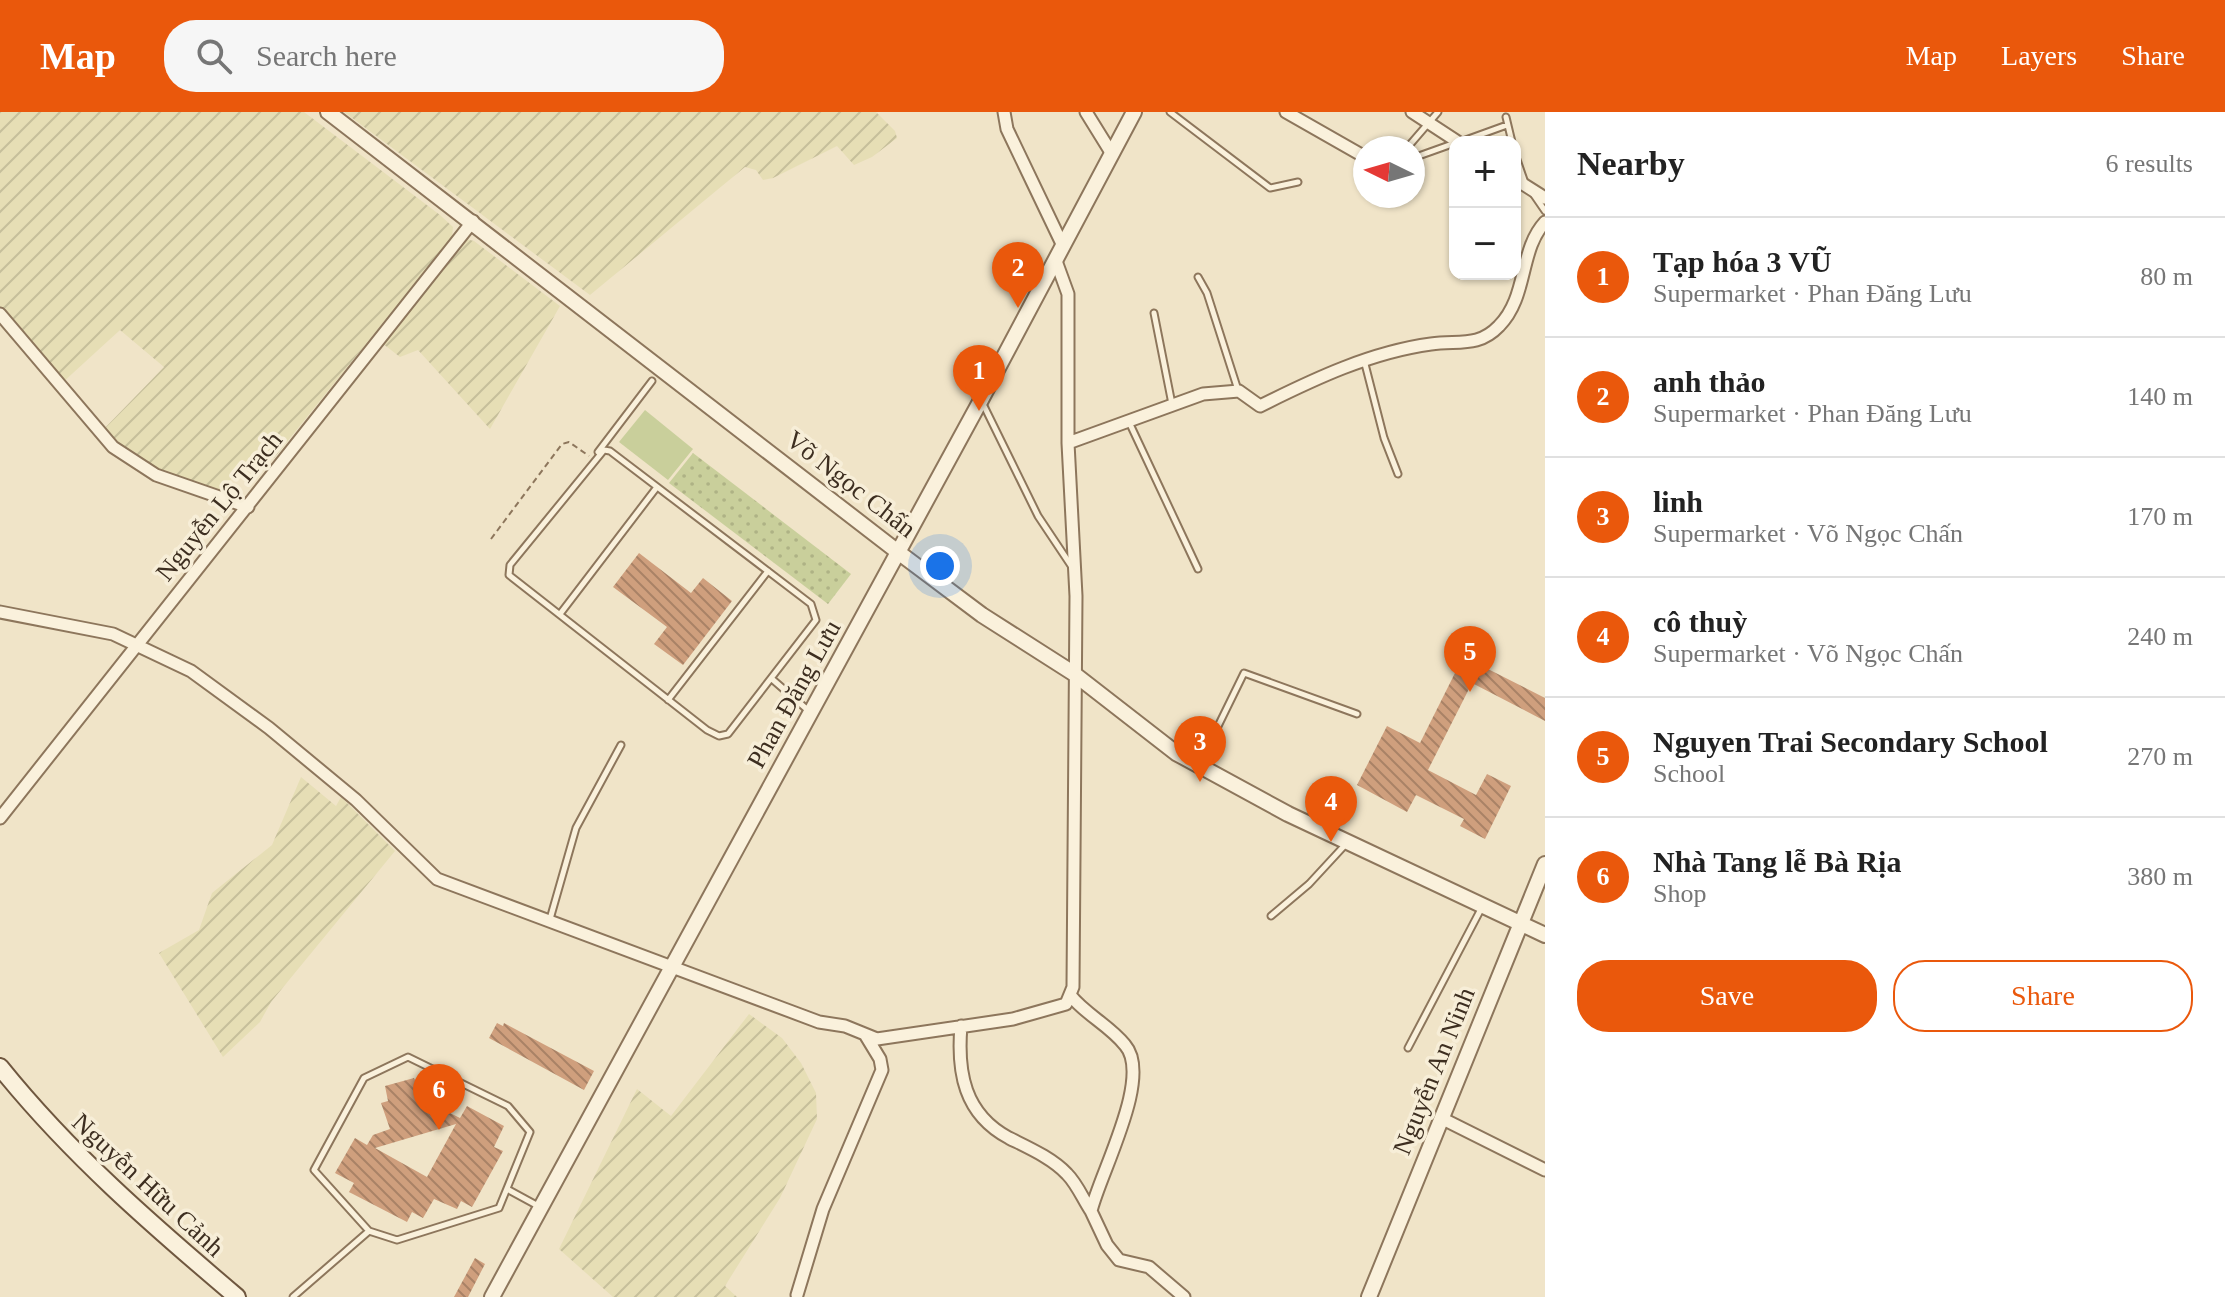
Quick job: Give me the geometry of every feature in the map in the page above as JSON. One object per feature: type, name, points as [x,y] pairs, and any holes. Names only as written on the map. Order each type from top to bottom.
[{"type":"main road","name":"Nguyễn Hữu Cảnh","points":[[0,1067],[47,1123],[113,1191],[237,1297]]},
{"type":"street","name":"Võ Ngọc Chấn","points":[[328,112],[898,552],[982,615],[1073,673],[1149,734],[1198,766],[1347,843],[1545,935]]},
{"type":"street","points":[[1004,112],[1007,129],[1063,246]]},
{"type":"street","points":[[1086,112],[1112,154]]},
{"type":"street","name":"Phan Đăng Lưu","points":[[492,1297],[981,400],[1134,112]]},
{"type":"street","points":[[1412,112],[1449,137]]},
{"type":"street","points":[[1288,113],[1353,150]]},
{"type":"street","points":[[1521,183],[1545,198]]},
{"type":"street","name":"Nguyễn Lộ Trạch","points":[[0,818],[473,221]]},
{"type":"street","points":[[1068,443],[1203,394],[1239,391],[1260,406],[1364,359],[1432,343],[1476,342],[1491,335],[1515,303],[1532,242],[1545,222]]},
{"type":"street","points":[[0,612],[106,632],[136,643],[191,671],[269,728],[356,800],[437,879],[549,924],[672,965],[819,1022],[845,1026],[877,1039],[1013,1019],[1066,1004],[1073,987],[1075,571],[1068,443],[1068,294],[1056,261]]},
{"type":"street","points":[[0,314],[113,447],[156,475],[248,507]]},
{"type":"street","name":"Nguyễn An Ninh","points":[[1369,1297],[1545,864]]},
{"type":"street","points":[[1070,995],[1085,1013],[1127,1046],[1132,1058],[1133,1073],[1126,1113],[1091,1211]]},
{"type":"street","points":[[961,1026],[959,1068],[974,1109],[1004,1135],[1034,1150],[1068,1175],[1091,1211],[1107,1245],[1119,1260],[1149,1267],[1184,1297]]},
{"type":"street","points":[[797,1295],[823,1209],[882,1070],[880,1059],[866,1036]]},
{"type":"street","points":[[1441,1118],[1545,1170]]},
{"type":"lane","points":[[1170,112],[1270,188],[1298,182]]},
{"type":"lane","points":[[1418,136],[1438,112]]},
{"type":"lane","points":[[1506,117],[1510,136]]},
{"type":"lane","points":[[1475,136],[1507,125]]},
{"type":"lane","points":[[1425,154],[1449,145]]},
{"type":"lane","points":[[1521,168],[1545,211]]},
{"type":"lane","points":[[1198,277],[1207,293],[1239,391]]},
{"type":"lane","points":[[1154,313],[1172,404]]},
{"type":"lane","points":[[1364,359],[1384,438],[1398,474]]},
{"type":"lane","points":[[598,453],[610,451],[811,604],[816,612],[816,620],[728,734],[719,736],[707,730],[509,575],[510,565],[652,381]]},
{"type":"lane","points":[[981,400],[1038,516],[1075,571]]},
{"type":"lane","points":[[1129,421],[1198,569]]},
{"type":"lane","points":[[560,614],[657,487]]},
{"type":"lane","points":[[668,700],[768,571]]},
{"type":"lane","points":[[1198,766],[1244,673],[1357,714]]},
{"type":"lane","points":[[772,679],[810,713]]},
{"type":"lane","points":[[549,924],[576,828],[621,745]]},
{"type":"lane","points":[[1271,916],[1309,884],[1347,843]]},
{"type":"lane","points":[[1408,1048],[1483,904]]},
{"type":"lane","points":[[408,1057],[508,1106],[530,1132],[499,1208],[397,1240],[369,1231],[314,1170],[364,1078],[408,1057]]},
{"type":"lane","points":[[507,1189],[541,1207]]},
{"type":"lane","points":[[293,1297],[369,1231]]},
{"type":"path","points":[[491,539],[562,444],[569,442],[593,459]]},
{"type":"shaded area","points":[[0,112],[304,112],[440,215],[453,227],[452,237],[274,458],[261,446],[221,490],[139,465],[116,448],[103,430],[164,367],[120,330],[61,384],[0,315]]},
{"type":"shaded area","points":[[344,112],[876,112],[895,131],[897,138],[872,157],[854,165],[837,146],[773,178],[763,180],[756,170],[745,167],[590,295]]},
{"type":"shaded area","points":[[466,239],[474,241],[560,306],[490,429],[418,350],[400,357],[382,343]]},
{"type":"shaded area","points":[[301,777],[336,806],[341,797],[395,851],[271,1002],[260,1022],[223,1057],[159,953],[199,930],[212,893],[272,845]]},
{"type":"shaded area","points":[[749,1014],[782,1038],[801,1063],[816,1093],[817,1119],[780,1198],[725,1286],[737,1297],[613,1297],[559,1249],[637,1089],[671,1116]]},
{"type":"green space","points":[[645,410],[693,449],[668,480],[619,442]]},
{"type":"green space","points":[[693,453],[851,574],[828,604],[669,483]]},
{"type":"building","points":[[639,553],[691,593],[703,578],[732,601],[683,665],[654,644],[667,627],[613,587]]},
{"type":"building","points":[[1468,647],[1485,655],[1480,665],[1545,698],[1545,721],[1472,683],[1428,770],[1476,795],[1487,774],[1511,786],[1485,839],[1460,826],[1464,819],[1416,795],[1407,812],[1357,785],[1387,726],[1420,743]]},
{"type":"building","points":[[497,1023],[503,1026],[504,1023],[594,1071],[584,1090],[489,1038]]},
{"type":"building","points":[[414,1078],[419,1092],[425,1090],[434,1117],[450,1113],[460,1118],[467,1106],[504,1126],[494,1147],[503,1151],[472,1207],[461,1201],[457,1209],[434,1199],[423,1218],[412,1212],[407,1222],[349,1192],[354,1183],[335,1173],[355,1138],[367,1145],[373,1135],[390,1129],[381,1103],[388,1101],[385,1086]],"holes":[[[456,1124],[427,1177],[375,1148]]]},
{"type":"building","points":[[475,1258],[485,1264],[468,1297],[454,1297]]},
{"type":"place","name":"anh thảo","points":[[1018,308]]},
{"type":"place","name":"Tạp hóa 3 VŨ","points":[[979,411]]},
{"type":"place","name":"Nguyen Trai Secondary School","points":[[1470,692]]},
{"type":"place","name":"linh","points":[[1200,782]]},
{"type":"place","name":"cô thuỳ","points":[[1331,842]]},
{"type":"place","name":"Nhà Tang lễ Bà Rịa","points":[[439,1130]]}]
